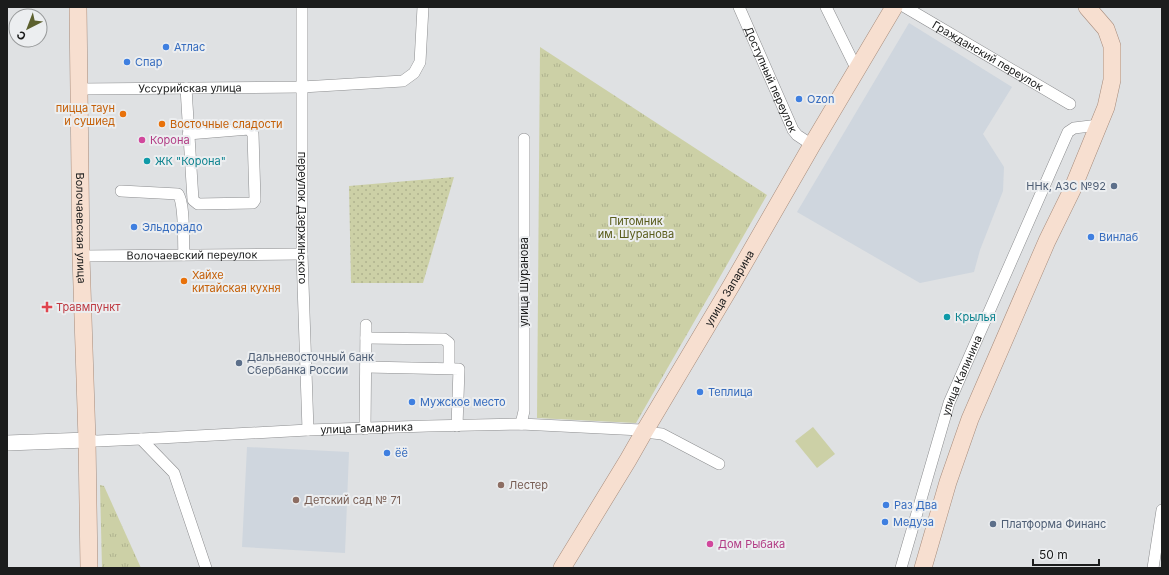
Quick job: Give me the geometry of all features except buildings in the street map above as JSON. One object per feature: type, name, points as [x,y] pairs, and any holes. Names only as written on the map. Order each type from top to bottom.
[{"type":"main road","name":"Волочаевская улица","points":[[78,7],[81,256],[87,440],[89,568]]},
{"type":"main road","name":"улица Запарина","points":[[562,568],[731,286],[894,7]]},
{"type":"main road","points":[[923,568],[948,482],[970,419],[1106,106],[1112,80],[1112,46],[1106,29],[1087,7]]},
{"type":"street","name":"переулок Дзержинского","points":[[302,7],[302,254],[308,430]]},
{"type":"street","name":"Уссурийская улица","points":[[79,89],[302,87],[403,81],[414,73],[420,62],[423,7]]},
{"type":"street","name":"Доступный переулок","points":[[739,7],[793,130],[812,145]]},
{"type":"street","points":[[826,7],[857,70]]},
{"type":"street","name":"Гражданский переулок","points":[[905,7],[1070,104]]},
{"type":"street","points":[[186,88],[188,134],[193,200],[198,204],[253,203],[255,200],[252,131],[249,129],[188,134]]},
{"type":"street","name":"улица Калинина","points":[[901,568],[904,553],[949,403],[1068,132],[1074,128],[1099,125]]},
{"type":"street","name":"улица Шуранова","points":[[521,424],[524,411],[524,139]]},
{"type":"street","points":[[121,191],[178,194],[182,205],[184,255]]},
{"type":"street","name":"Волочаевский переулок","points":[[81,256],[302,254]]},
{"type":"street","points":[[365,429],[366,325]]},
{"type":"street","points":[[366,338],[444,339],[449,343],[449,368]]},
{"type":"street","points":[[366,366],[459,369],[456,426]]},
{"type":"street","name":"улица Гамарника","points":[[7,443],[87,440],[98,441],[308,430],[521,424],[642,430],[644,432],[662,434],[719,464]]},
{"type":"street","points":[[141,439],[174,473],[206,568]]},
{"type":"street","points":[[1153,568],[1161,511]]},
{"type":"shaded area","points":[[909,23],[1012,87],[983,134],[1004,167],[1003,191],[980,250],[974,272],[920,283],[797,212]]},
{"type":"shaded area","name":"Детский сад № 71","points":[[247,447],[349,452],[345,553],[242,547]]},
{"type":"green space","name":"Питомник им. Шуранова","points":[[540,47],[767,195],[636,423],[537,418]]},
{"type":"green space","points":[[454,177],[423,283],[351,283],[349,186]]},
{"type":"green space","points":[[813,427],[835,454],[817,468],[795,441]]},
{"type":"green space","points":[[100,485],[104,486],[141,568],[102,568]]},
{"type":"place","name":"Атлас","points":[[166,47]]},
{"type":"place","name":"Спар","points":[[127,62]]},
{"type":"place","name":"Ozon","points":[[799,99]]},
{"type":"place","name":"пицца таун и сушиед","points":[[123,114]]},
{"type":"place","name":"Восточные сладости","points":[[162,124]]},
{"type":"place","name":"Корона","points":[[142,140]]},
{"type":"place","name":"ЖК \"Корона\"","points":[[147,161]]},
{"type":"place","name":"ННк, АЗС №92","points":[[1114,186]]},
{"type":"place","name":"Эльдорадо","points":[[134,227]]},
{"type":"place","name":"Винлаб","points":[[1091,237]]},
{"type":"place","name":"Хайхе китайская кухня","points":[[184,281]]},
{"type":"place","name":"Травмпункт","points":[[47,307]]},
{"type":"place","name":"Крылья","points":[[947,317]]},
{"type":"place","name":"Дальневосточный банк Сбербанка России","points":[[239,363]]},
{"type":"place","name":"Теплица","points":[[700,392]]},
{"type":"place","name":"Мужское место","points":[[412,402]]},
{"type":"place","name":"ёё","points":[[387,453]]},
{"type":"place","name":"Лестер","points":[[501,485]]},
{"type":"place","name":"Детский сад № 71","points":[[296,500]]},
{"type":"place","name":"Раз Два","points":[[886,505]]},
{"type":"place","name":"Медуза","points":[[885,522]]},
{"type":"place","name":"Платформа Финанс","points":[[993,524]]},
{"type":"place","name":"Дом Рыбака","points":[[710,544]]}]
